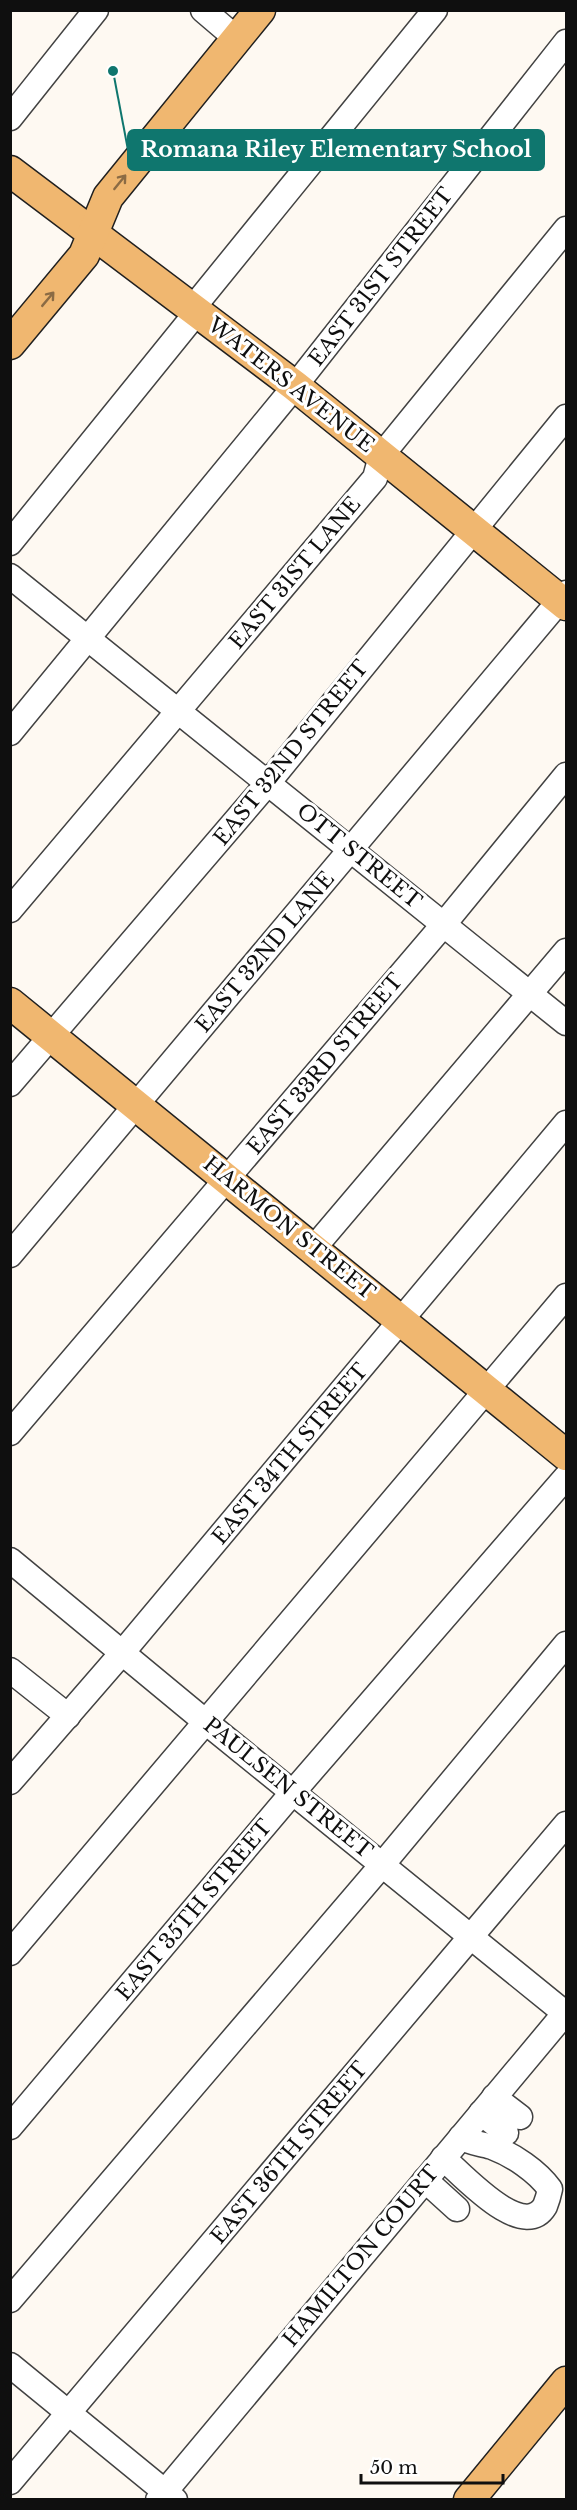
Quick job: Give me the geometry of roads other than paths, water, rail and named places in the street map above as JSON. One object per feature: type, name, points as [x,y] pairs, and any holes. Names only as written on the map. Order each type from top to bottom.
[{"type":"main road","points":[[10,344],[84,255],[108,197],[260,10]]},
{"type":"main road","name":"WATERS AVENUE","points":[[10,171],[295,386],[565,599]]},
{"type":"main road","name":"HARMON STREET","points":[[10,1003],[567,1455]]},
{"type":"main road","points":[[469,2499],[567,2382]]},
{"type":"street","points":[[10,118],[96,10]]},
{"type":"street","points":[[203,10],[237,39]]},
{"type":"street","points":[[10,543],[435,10]]},
{"type":"street","name":"EAST 31ST STREET","points":[[10,733],[295,386],[567,42]]},
{"type":"street","name":"EAST 31ST LANE","points":[[10,910],[375,478],[381,456],[567,229]]},
{"type":"street","name":"EAST 32ND STREET","points":[[10,1084],[268,783],[567,417]]},
{"type":"street","name":"OTT STREET","points":[[10,576],[567,1023]]},
{"type":"street","name":"EAST 32ND LANE","points":[[10,1255],[565,599]]},
{"type":"street","name":"EAST 33RD STREET","points":[[10,1434],[444,924],[567,775]]},
{"type":"street","points":[[313,1249],[567,951]]},
{"type":"street","name":"EAST 34TH STREET","points":[[10,1782],[122,1653],[567,1123]]},
{"type":"street","points":[[10,1953],[567,1296]]},
{"type":"street","name":"EAST 35TH STREET","points":[[10,2127],[293,1792],[567,1477]]},
{"type":"street","name":"PAULSEN STREET","points":[[10,1560],[207,1723],[566,2013]]},
{"type":"street","points":[[10,2300],[382,1865],[567,1644]]},
{"type":"street","points":[[10,1670],[68,1716]]},
{"type":"street","name":"EAST 36TH STREET","points":[[10,2482],[567,1824]]},
{"type":"street","name":"HAMILTON COURT","points":[[166,2497],[443,2158],[566,2013]]},
{"type":"street","points":[[488,2105],[513,2125]]},
{"type":"street","points":[[443,2158],[500,2208],[517,2217],[532,2216],[544,2208],[550,2188],[539,2175],[494,2148],[469,2143],[461,2137]]},
{"type":"street","points":[[425,2180],[457,2209]]},
{"type":"street","points":[[10,2365],[166,2497]]},
{"type":"place","name":"Romana Riley Elementary School","points":[[113,71]]}]
